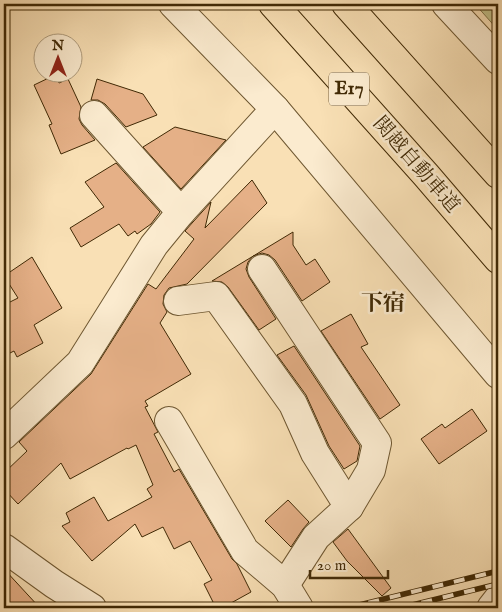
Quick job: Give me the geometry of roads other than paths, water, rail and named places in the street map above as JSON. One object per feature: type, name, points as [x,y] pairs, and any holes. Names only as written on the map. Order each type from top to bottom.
[{"type":"highway","name":"関越自動車道","points":[[273,4],[426,175],[498,259]]},
{"type":"highway","name":"E17","points":[[346,4],[498,174]]},
{"type":"street","points":[[173,4],[275,109],[498,374]]},
{"type":"street","points":[[446,4],[498,60]]},
{"type":"street","points":[[4,435],[80,363],[154,245],[181,212],[275,109]]},
{"type":"street","points":[[94,115],[181,212]]},
{"type":"street","points":[[262,269],[377,443],[371,470],[349,507],[316,538],[285,585]]},
{"type":"street","points":[[178,301],[216,296],[293,404],[315,453],[349,507]]},
{"type":"street","points":[[169,421],[245,551],[285,585],[299,608]]},
{"type":"street","points":[[4,548],[54,584],[92,608]]},
{"type":"street","points":[[491,608],[498,599]]},
{"type":"railway","points":[[347,608],[498,571]]},
{"type":"railway","points":[[400,608],[498,584]]},
{"type":"district","name":"下宿","points":[[383,304]]}]
